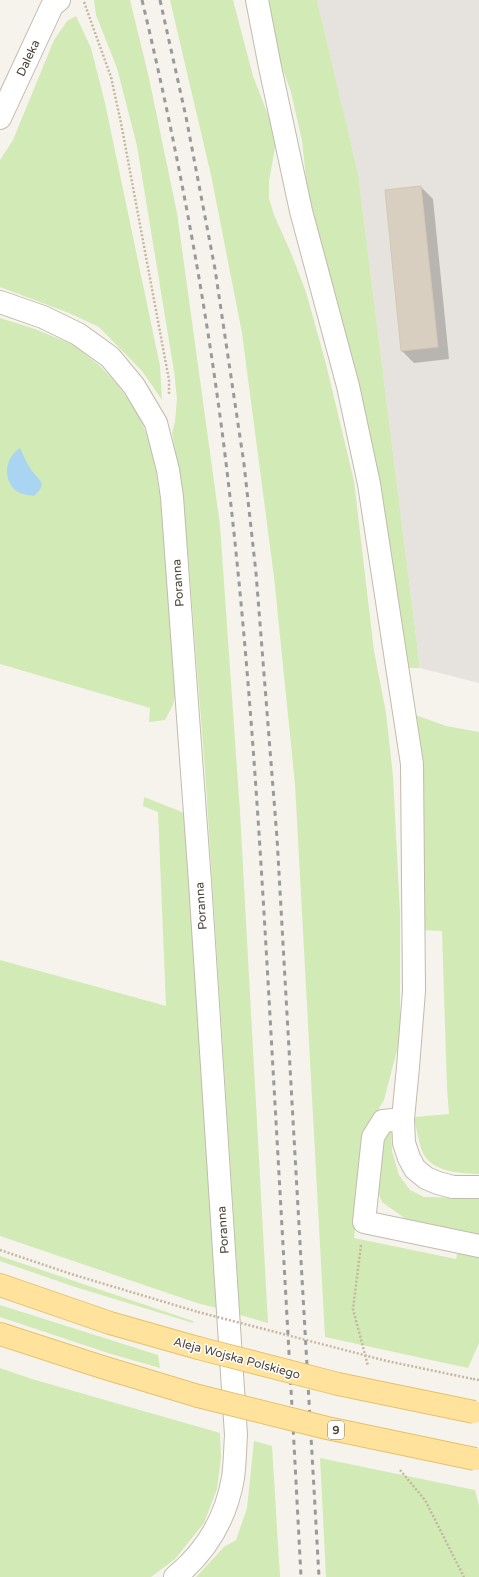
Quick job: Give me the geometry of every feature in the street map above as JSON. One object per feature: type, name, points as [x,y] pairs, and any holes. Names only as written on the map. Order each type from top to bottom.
[{"type":"main road","name":"Aleja Wojska Polskiego","points":[[0,1285],[110,1323],[198,1348],[338,1384],[477,1412]]},
{"type":"main road","name":"9","points":[[0,1334],[198,1396],[327,1428],[477,1459]]},
{"type":"street","name":"Daleka","points":[[0,118],[52,6],[59,0]]},
{"type":"street","points":[[257,0],[301,212],[348,386],[369,484],[412,764],[414,991],[403,1119],[404,1143],[409,1158],[415,1169],[426,1178],[453,1187],[479,1187]]},
{"type":"street","name":"Poranna","points":[[0,302],[43,317],[78,334],[110,356],[134,386],[156,424],[168,470],[171,490],[200,890],[236,1435],[233,1477],[222,1517],[216,1530],[202,1550],[189,1566],[175,1577]]},
{"type":"street","points":[[403,1119],[384,1121],[373,1137],[364,1222],[479,1246]]},
{"type":"path","points":[[83,0],[110,77],[121,123],[169,380],[169,396]]},
{"type":"path","points":[[0,1250],[71,1274],[198,1312],[387,1361],[479,1380]]},
{"type":"shaded area","points":[[317,0],[479,0],[479,683],[420,668],[358,173]]},
{"type":"green space","points":[[94,0],[130,0],[149,78],[177,213],[220,525],[240,812],[268,1323],[240,1315],[205,770],[188,553],[178,466],[172,433],[175,422],[177,399],[174,371],[137,146],[117,68],[96,15]]},
{"type":"green space","points":[[170,0],[233,0],[253,76],[275,133],[275,148],[269,181],[269,198],[274,215],[306,292],[326,364],[354,481],[374,651],[386,713],[393,776],[400,913],[400,1039],[384,1100],[367,1128],[354,1238],[456,1259],[458,1249],[479,1253],[479,1343],[468,1368],[325,1337],[295,784],[274,577],[242,333],[211,175]]},
{"type":"green space","points":[[269,0],[317,0],[358,173],[420,668],[404,668],[382,495],[364,407],[317,245],[308,196],[302,141],[291,92],[279,59]]},
{"type":"green space","points":[[76,16],[91,48],[105,103],[160,366],[162,400],[142,371],[99,327],[69,313],[0,287],[0,160],[13,140],[54,40],[67,21]]},
{"type":"green space","points":[[0,318],[35,329],[74,345],[100,366],[116,383],[136,410],[148,437],[155,466],[162,509],[175,696],[173,705],[165,720],[149,722],[150,708],[0,664]]},
{"type":"green space","points":[[413,714],[446,726],[479,732],[479,1174],[453,1172],[437,1167],[430,1162],[421,1148],[414,1117],[449,1114],[442,931],[422,930],[424,852],[420,771]]},
{"type":"green space","points":[[144,797],[182,812],[188,823],[216,1308],[197,1303],[0,1236],[0,960],[166,1006],[158,812],[143,806]]},
{"type":"green space","points":[[391,1128],[392,1151],[399,1175],[410,1190],[424,1197],[479,1198],[479,1239],[410,1222],[382,1202],[374,1181],[376,1153]]},
{"type":"green space","points":[[0,1256],[193,1321],[193,1323],[72,1286],[0,1261]]},
{"type":"green space","points":[[0,1305],[158,1355],[160,1368],[108,1353],[0,1317]]},
{"type":"green space","points":[[0,1368],[32,1379],[220,1433],[221,1457],[217,1489],[204,1523],[175,1559],[151,1577],[0,1577]]},
{"type":"green space","points":[[254,1441],[272,1446],[280,1577],[196,1577],[224,1547],[236,1540],[247,1508]]},
{"type":"green space","points":[[320,1458],[475,1490],[479,1506],[479,1577],[326,1577]]},
{"type":"water","points":[[20,448],[29,466],[42,484],[39,491],[34,496],[15,490],[8,479],[7,468],[9,462],[11,457]]},
{"type":"building","points":[[421,186],[438,347],[401,351],[385,190]]},
{"type":"railway","points":[[142,0],[180,175],[202,293],[227,471],[235,543],[259,833],[301,1577]]},
{"type":"railway","points":[[160,0],[186,117],[215,269],[244,464],[256,573],[277,838],[319,1577]]}]
